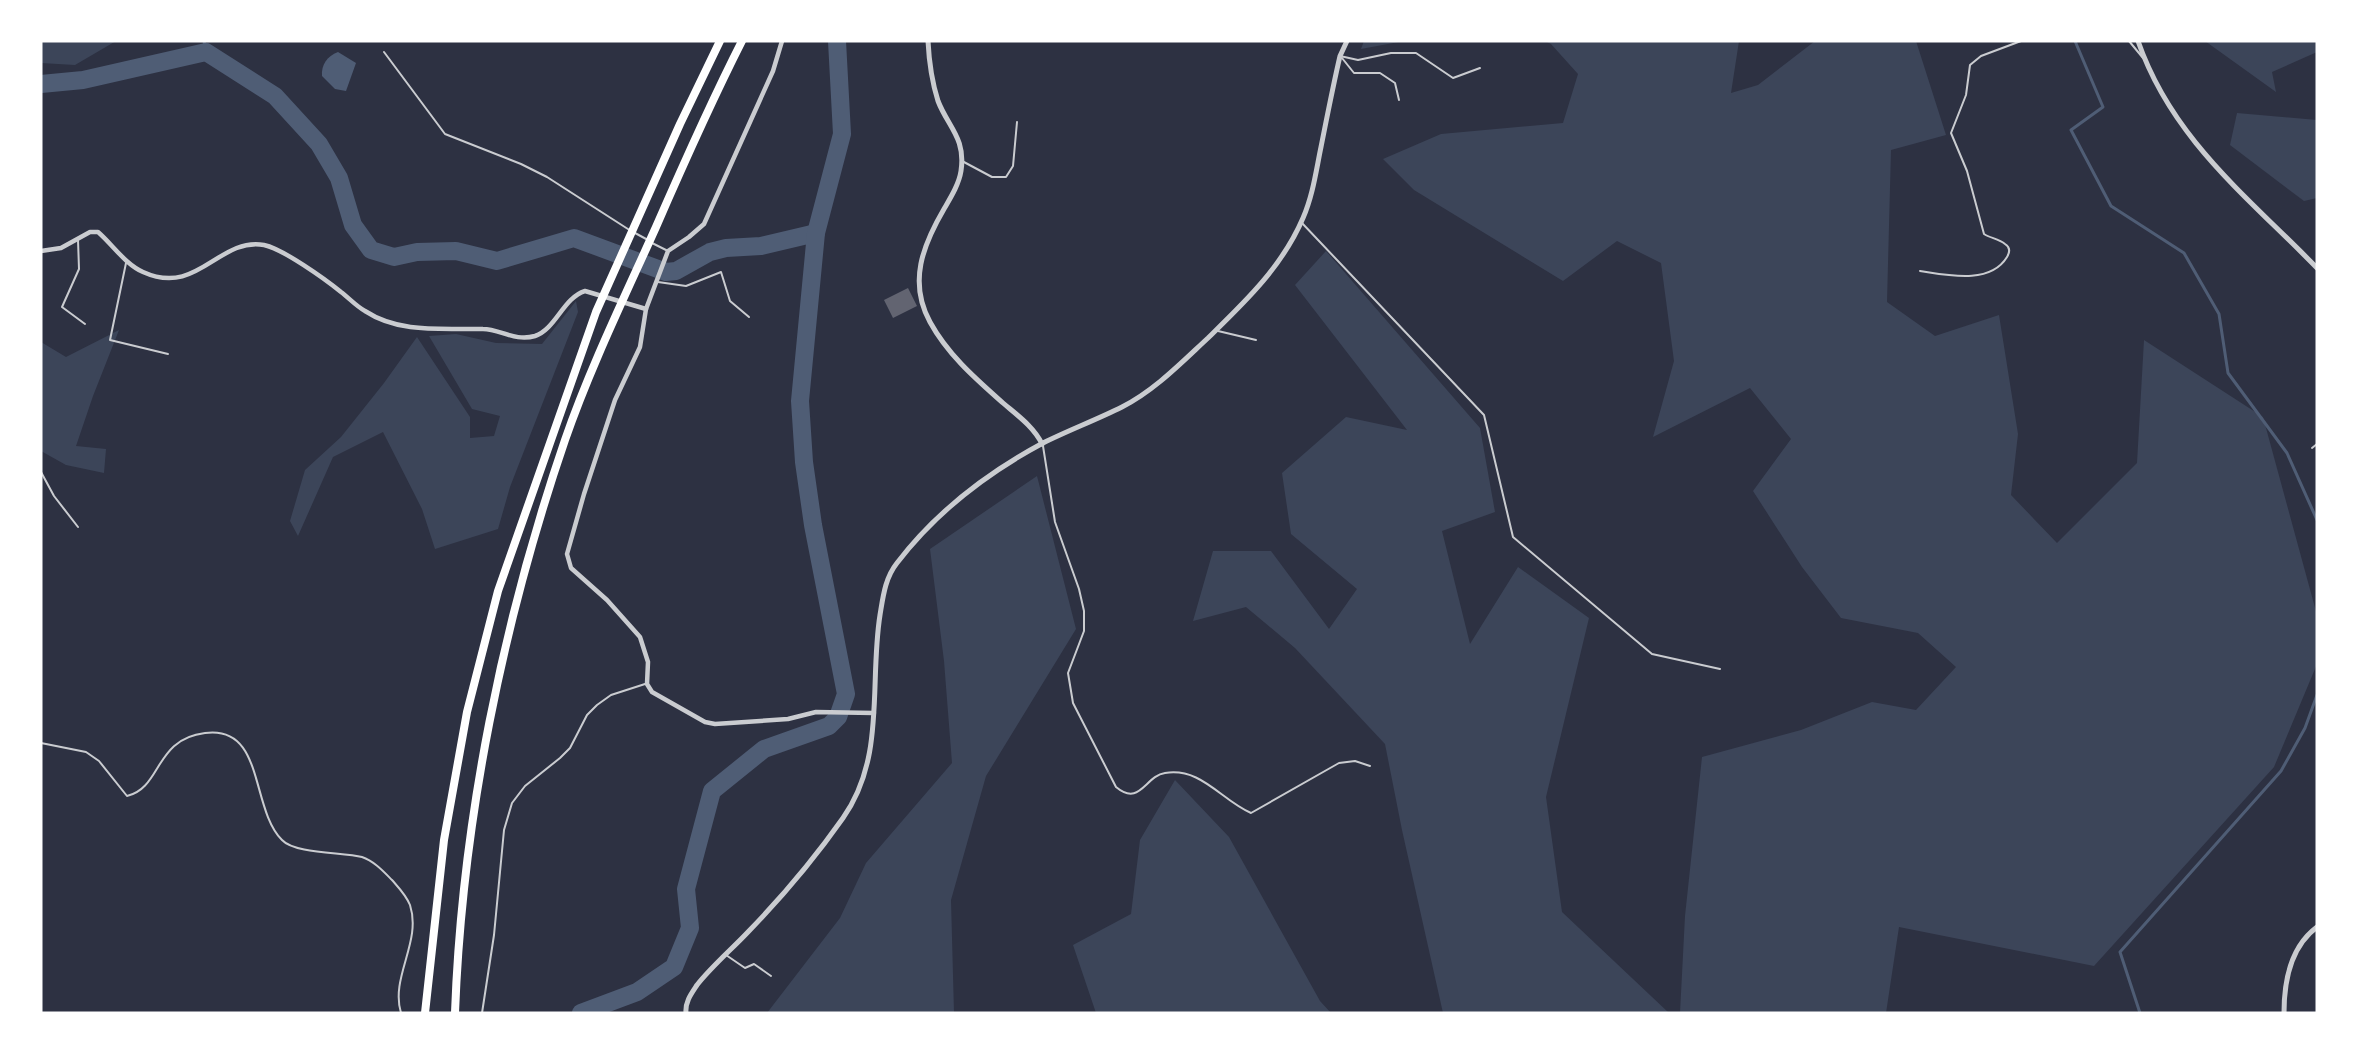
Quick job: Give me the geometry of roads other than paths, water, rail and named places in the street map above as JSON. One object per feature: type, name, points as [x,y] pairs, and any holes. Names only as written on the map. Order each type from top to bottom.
[{"type":"highway","points":[[425,1011],[444,840],[467,712],[498,591],[596,312],[680,124],[720,41]]},
{"type":"highway","points":[[455,1012],[456,971],[469,839],[500,678],[524,576],[566,439],[615,319],[720,85],[742,41]]},
{"type":"street","points":[[782,41],[773,71],[704,224],[668,251],[658,282],[646,309],[640,347],[615,400],[584,494],[567,554],[571,568],[619,612],[640,636],[648,662],[647,684],[652,692],[705,722],[729,724],[788,719],[816,712],[874,713]]},
{"type":"street","points":[[928,41],[928,56],[938,100],[959,140],[962,161],[957,184],[923,251],[918,271],[921,300],[932,325],[951,353],[1026,423],[1042,444]]},
{"type":"street","points":[[686,1013],[688,998],[698,984],[787,887],[844,816],[867,767],[873,735],[875,644],[885,586],[894,565],[926,530],[964,494],[999,468],[1042,444],[1109,414],[1147,393],[1216,331],[1261,286],[1286,251],[1301,222],[1312,192],[1340,56],[1347,41]]},
{"type":"street","points":[[2138,41],[2146,62],[2166,100],[2200,151],[2317,268]]},
{"type":"street","points":[[41,251],[61,248],[90,232],[98,232],[126,260],[143,272],[156,276],[182,278],[222,255],[246,246],[264,245],[310,270],[364,311],[389,323],[414,328],[485,328],[511,336],[534,336],[543,331],[571,300],[585,290],[646,309]]},
{"type":"street","points":[[2284,1013],[2284,992],[2292,958],[2300,945],[2317,927]]},
{"type":"lane","points":[[1920,271],[1958,276],[1976,275],[1994,271],[2004,263],[2009,254],[2009,249],[2004,243],[1984,234],[1967,171],[1951,133],[1966,95],[1970,65],[1981,56],[2020,41]]},
{"type":"lane","points":[[2129,41],[2146,62]]},
{"type":"lane","points":[[384,52],[445,134],[521,164],[547,177],[612,220],[668,251]]},
{"type":"lane","points":[[1340,56],[1358,60],[1391,53],[1416,53],[1453,78],[1480,68]]},
{"type":"lane","points":[[1340,56],[1354,73],[1380,73],[1395,83],[1399,100]]},
{"type":"lane","points":[[962,161],[992,177],[1006,177],[1013,166],[1017,122]]},
{"type":"lane","points":[[1301,222],[1484,415],[1513,537],[1652,654],[1720,668]]},
{"type":"lane","points":[[78,240],[79,269],[62,307],[85,324]]},
{"type":"lane","points":[[126,260],[110,340],[168,354]]},
{"type":"lane","points":[[658,282],[686,286],[722,272],[730,301],[749,317]]},
{"type":"lane","points":[[1216,331],[1256,340]]},
{"type":"lane","points":[[1042,444],[1055,522],[1079,589],[1084,611],[1084,631],[1068,673],[1073,703],[1116,787],[1124,794],[1133,794],[1164,773],[1188,774],[1217,789],[1239,808],[1250,812],[1339,763],[1355,761],[1370,766]]},
{"type":"lane","points":[[2312,448],[2317,444]]},
{"type":"lane","points":[[41,472],[54,496],[78,527]]},
{"type":"lane","points":[[482,1013],[494,935],[504,830],[512,803],[525,786],[570,748],[587,715],[597,705],[611,695],[647,684]]},
{"type":"lane","points":[[41,743],[86,752],[100,761],[127,796],[134,795],[148,784],[170,748],[186,737],[206,732],[224,733],[240,741],[250,756],[261,801],[270,822],[282,841],[301,848],[363,858],[377,866],[402,891],[410,906],[412,938],[400,986],[398,1002],[401,1013]]},
{"type":"lane","points":[[726,955],[745,968],[754,964],[771,976]]},
{"type":"waterway","points":[[204,41],[206,52]]},
{"type":"waterway","points":[[581,1013],[637,992],[674,967],[690,928],[686,889],[712,791],[764,749],[829,726],[838,717],[846,694],[813,525],[804,462],[800,401],[816,233],[842,134],[837,41]]},
{"type":"waterway","points":[[2075,41],[2103,107],[2071,130],[2111,206],[2184,253],[2219,314],[2228,373],[2287,453],[2317,520]]},
{"type":"waterway","points":[[41,84],[83,80],[206,52],[275,96],[319,144],[339,178],[353,225],[371,250],[394,257],[417,252],[456,251],[497,261],[574,238],[666,272],[676,271],[710,252],[726,248],[761,246],[816,233]]},
{"type":"waterway","points":[[2140,1013],[2120,952],[2281,771],[2305,728],[2317,695]]}]
